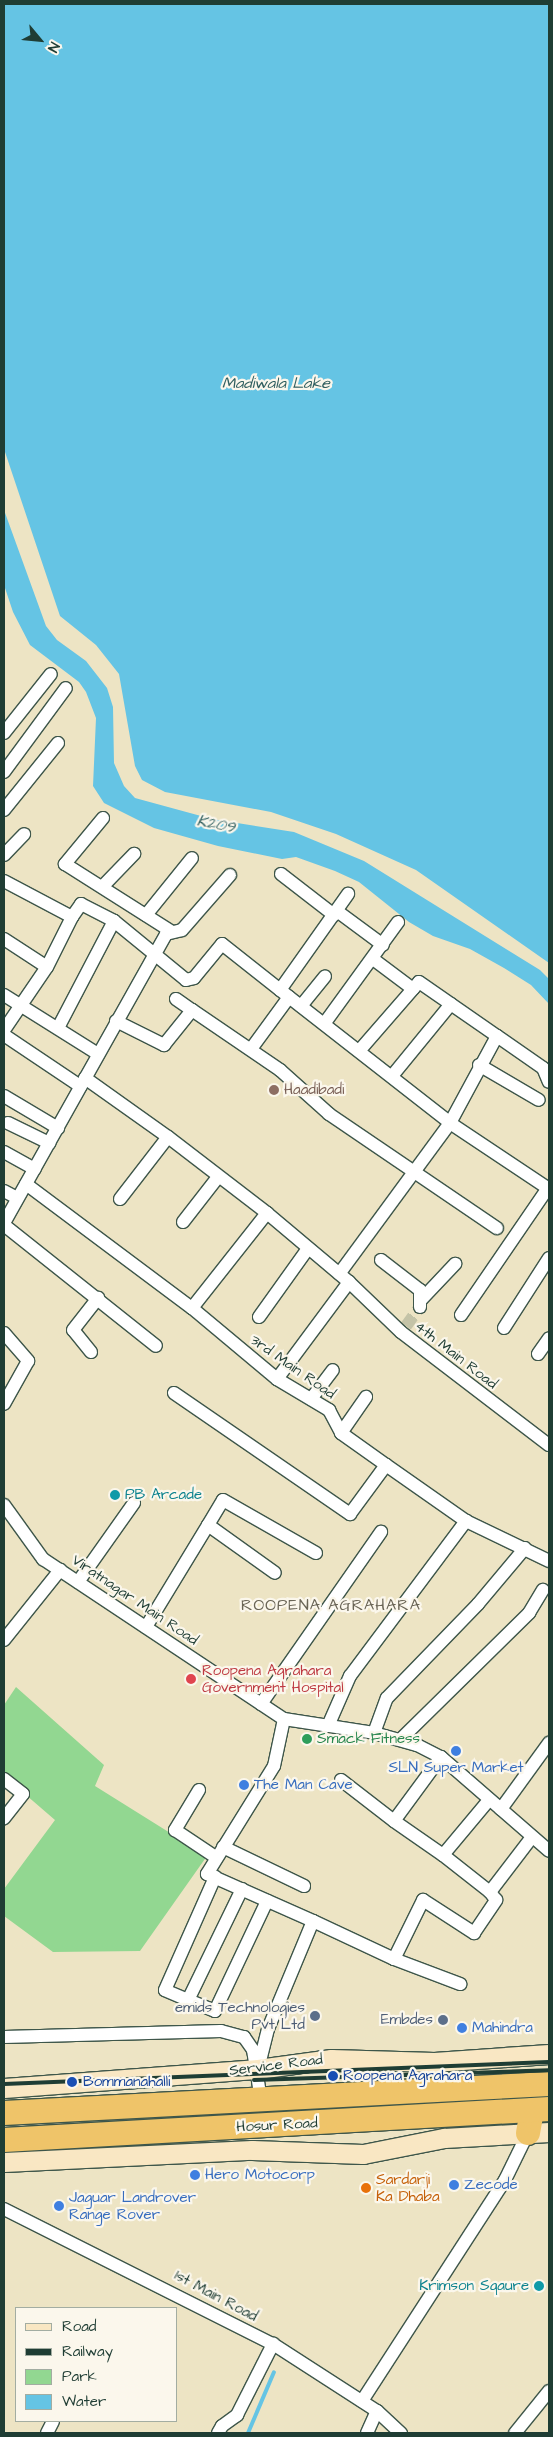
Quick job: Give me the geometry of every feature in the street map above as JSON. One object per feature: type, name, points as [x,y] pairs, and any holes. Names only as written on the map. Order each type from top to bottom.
[{"type":"highway","name":"Hosur Road","points":[[4,2113],[549,2084]]},
{"type":"highway","name":"Hosur Road","points":[[4,2140],[541,2110]]},
{"type":"highway","points":[[538,2133],[541,2110]]},
{"type":"street","points":[[4,733],[52,674]]},
{"type":"street","points":[[4,772],[66,688]]},
{"type":"street","points":[[4,810],[58,743]]},
{"type":"street","points":[[103,818],[65,864],[103,886],[172,932]]},
{"type":"street","points":[[4,855],[24,834]]},
{"type":"street","points":[[103,886],[134,854]]},
{"type":"street","points":[[146,915],[192,858]]},
{"type":"street","points":[[281,874],[383,945]]},
{"type":"street","points":[[156,1346],[4,1224],[166,934],[182,930],[230,875]]},
{"type":"street","points":[[4,881],[72,917]]},
{"type":"street","points":[[251,1049],[348,894]]},
{"type":"street","points":[[4,1030],[19,1004],[46,966],[81,904],[114,921],[153,955],[186,980],[194,978],[222,944],[450,1123],[548,1189],[461,1316]]},
{"type":"street","points":[[58,1028],[114,921]]},
{"type":"street","points":[[324,1024],[398,922]]},
{"type":"street","points":[[4,939],[46,966]]},
{"type":"street","points":[[372,958],[413,988]]},
{"type":"street","points":[[300,1006],[325,976]]},
{"type":"street","points":[[359,1051],[419,982],[543,1068],[549,1082]]},
{"type":"street","points":[[4,995],[98,1054]]},
{"type":"street","points":[[176,999],[280,1070],[329,1114],[411,1172],[497,1228]]},
{"type":"street","points":[[392,1076],[451,1004]]},
{"type":"street","points":[[116,1021],[164,1045],[192,1010]]},
{"type":"street","name":"4th Main Road","points":[[4,1035],[83,1082],[168,1137],[267,1214],[307,1250],[344,1278],[403,1329],[549,1445]]},
{"type":"street","points":[[277,1380],[411,1172],[450,1123],[479,1065],[497,1036]]},
{"type":"street","points":[[479,1065],[539,1100]]},
{"type":"street","points":[[4,1096],[58,1128]]},
{"type":"street","points":[[8,1123],[49,1143]]},
{"type":"street","points":[[120,1199],[168,1137]]},
{"type":"street","points":[[4,1152],[35,1169]]},
{"type":"street","points":[[183,1222],[218,1177]]},
{"type":"street","name":"3rd Main Road","points":[[26,1184],[192,1308],[277,1380],[329,1410],[341,1432],[386,1465],[466,1521],[549,1561]]},
{"type":"street","points":[[4,1191],[17,1198]]},
{"type":"street","points":[[192,1308],[267,1214]]},
{"type":"street","points":[[259,1317],[307,1250]]},
{"type":"street","points":[[504,1328],[549,1258]]},
{"type":"street","points":[[380,1260],[420,1290],[421,1303],[456,1264]]},
{"type":"street","points":[[91,1352],[73,1330],[98,1298]]},
{"type":"street","points":[[4,1333],[28,1362],[4,1404]]},
{"type":"street","points":[[538,1354],[549,1338]]},
{"type":"street","points":[[311,1399],[333,1370]]},
{"type":"street","points":[[174,1392],[350,1514],[386,1465]]},
{"type":"street","points":[[341,1432],[366,1397]]},
{"type":"street","points":[[146,1627],[223,1500],[316,1552]]},
{"type":"street","points":[[78,1582],[134,1503]]},
{"type":"street","name":"Viratnagar Main Road","points":[[5,1510],[43,1559],[284,1719],[401,1739],[441,1757],[549,1851]]},
{"type":"street","points":[[328,1726],[350,1676],[466,1521]]},
{"type":"street","points":[[208,1525],[275,1573]]},
{"type":"street","points":[[261,1704],[381,1532]]},
{"type":"street","points":[[374,1733],[387,1698],[478,1604],[525,1548]]},
{"type":"street","points":[[4,1640],[60,1570]]},
{"type":"street","points":[[401,1739],[529,1613],[543,1590]]},
{"type":"street","points":[[284,1719],[274,1766],[207,1874],[313,1921],[394,1960],[460,1984]]},
{"type":"street","points":[[501,1809],[549,1743]]},
{"type":"street","points":[[394,1821],[441,1757]]},
{"type":"street","points":[[4,1780],[23,1794],[4,1818]]},
{"type":"street","points":[[341,1780],[394,1821],[443,1854],[490,1892],[496,1900],[474,1933],[423,1900],[394,1960]]},
{"type":"street","points":[[199,1790],[175,1830],[220,1852],[304,1886]]},
{"type":"street","points":[[443,1854],[489,1800]]},
{"type":"street","points":[[490,1892],[532,1837]]},
{"type":"street","points":[[215,1877],[165,1990],[216,2012],[267,1901]]},
{"type":"street","points":[[188,2000],[242,1889]]},
{"type":"street","points":[[258,2069],[268,2030],[313,1921]]},
{"type":"street","points":[[4,2037],[221,2031],[244,2037],[253,2050],[258,2069],[261,2100]]},
{"type":"street","name":"Service Road","points":[[4,2088],[258,2069],[338,2058],[434,2062],[549,2054]]},
{"type":"street","points":[[4,2162],[252,2150],[363,2154],[444,2138],[538,2133]]},
{"type":"street","points":[[362,2401],[505,2180],[538,2133]]},
{"type":"street","name":"1st Main Road","points":[[4,2209],[273,2344],[377,2411],[401,2433]]},
{"type":"street","points":[[218,2433],[222,2426],[238,2416],[273,2344]]},
{"type":"street","points":[[515,2433],[549,2391]]},
{"type":"street","points":[[367,2433],[377,2411]]},
{"type":"street","points":[[46,2433],[52,2422]]},
{"type":"green space","points":[[16,1687],[104,1765],[95,1786],[207,1856],[140,1951],[53,1952],[4,1916],[4,1889],[55,1820],[4,1776],[4,1705]]},
{"type":"water","name":"Madiwala Lake","points":[[4,4],[549,4],[549,963],[416,870],[336,834],[271,812],[165,792],[142,780],[135,766],[119,674],[96,645],[60,616],[4,449]]},
{"type":"water","name":"K209","points":[[4,510],[46,626],[57,640],[86,661],[107,688],[113,707],[114,763],[124,786],[135,798],[212,819],[294,832],[364,861],[540,970],[549,979],[549,1004],[531,985],[504,968],[470,949],[433,936],[409,922],[359,882],[335,871],[296,857],[282,859],[218,846],[154,828],[104,803],[93,786],[96,718],[86,692],[79,682],[30,645],[13,612],[4,585]]},
{"type":"waterway","points":[[248,2433],[274,2372]]},
{"type":"tunnel","points":[[406,1326],[420,1307]]},
{"type":"railway","points":[[4,2084],[549,2062]]},
{"type":"railway","points":[[254,2080],[549,2070]]},
{"type":"place","name":"Haadibadi","points":[[274,1090]]},
{"type":"place","name":"PB Arcade","points":[[115,1495]]},
{"type":"place","name":"Roopena Agrahara Government Hospital","points":[[191,1679]]},
{"type":"place","name":"Smack Fitness","points":[[307,1739]]},
{"type":"place","name":"SLN Super Market","points":[[456,1751]]},
{"type":"place","name":"The Man Cave","points":[[244,1785]]},
{"type":"place","name":"emids Technologies Pvt Ltd","points":[[315,2016]]},
{"type":"place","name":"Embdes","points":[[443,2020]]},
{"type":"place","name":"Mahindra","points":[[462,2028]]},
{"type":"place","name":"Roopena Agrahara","points":[[333,2076]]},
{"type":"place","name":"Bommanahalli","points":[[72,2082]]},
{"type":"place","name":"Hero Motocorp","points":[[195,2175]]},
{"type":"place","name":"Zecode","points":[[454,2185]]},
{"type":"place","name":"Sardarji Ka Dhaba","points":[[366,2188]]},
{"type":"place","name":"Jaguar Landrover Range Rover","points":[[59,2206]]},
{"type":"place","name":"Krimson Sqaure","points":[[539,2286]]},
{"type":"district","name":"ROOPENA AGRAHARA","points":[[331,1605]]}]
